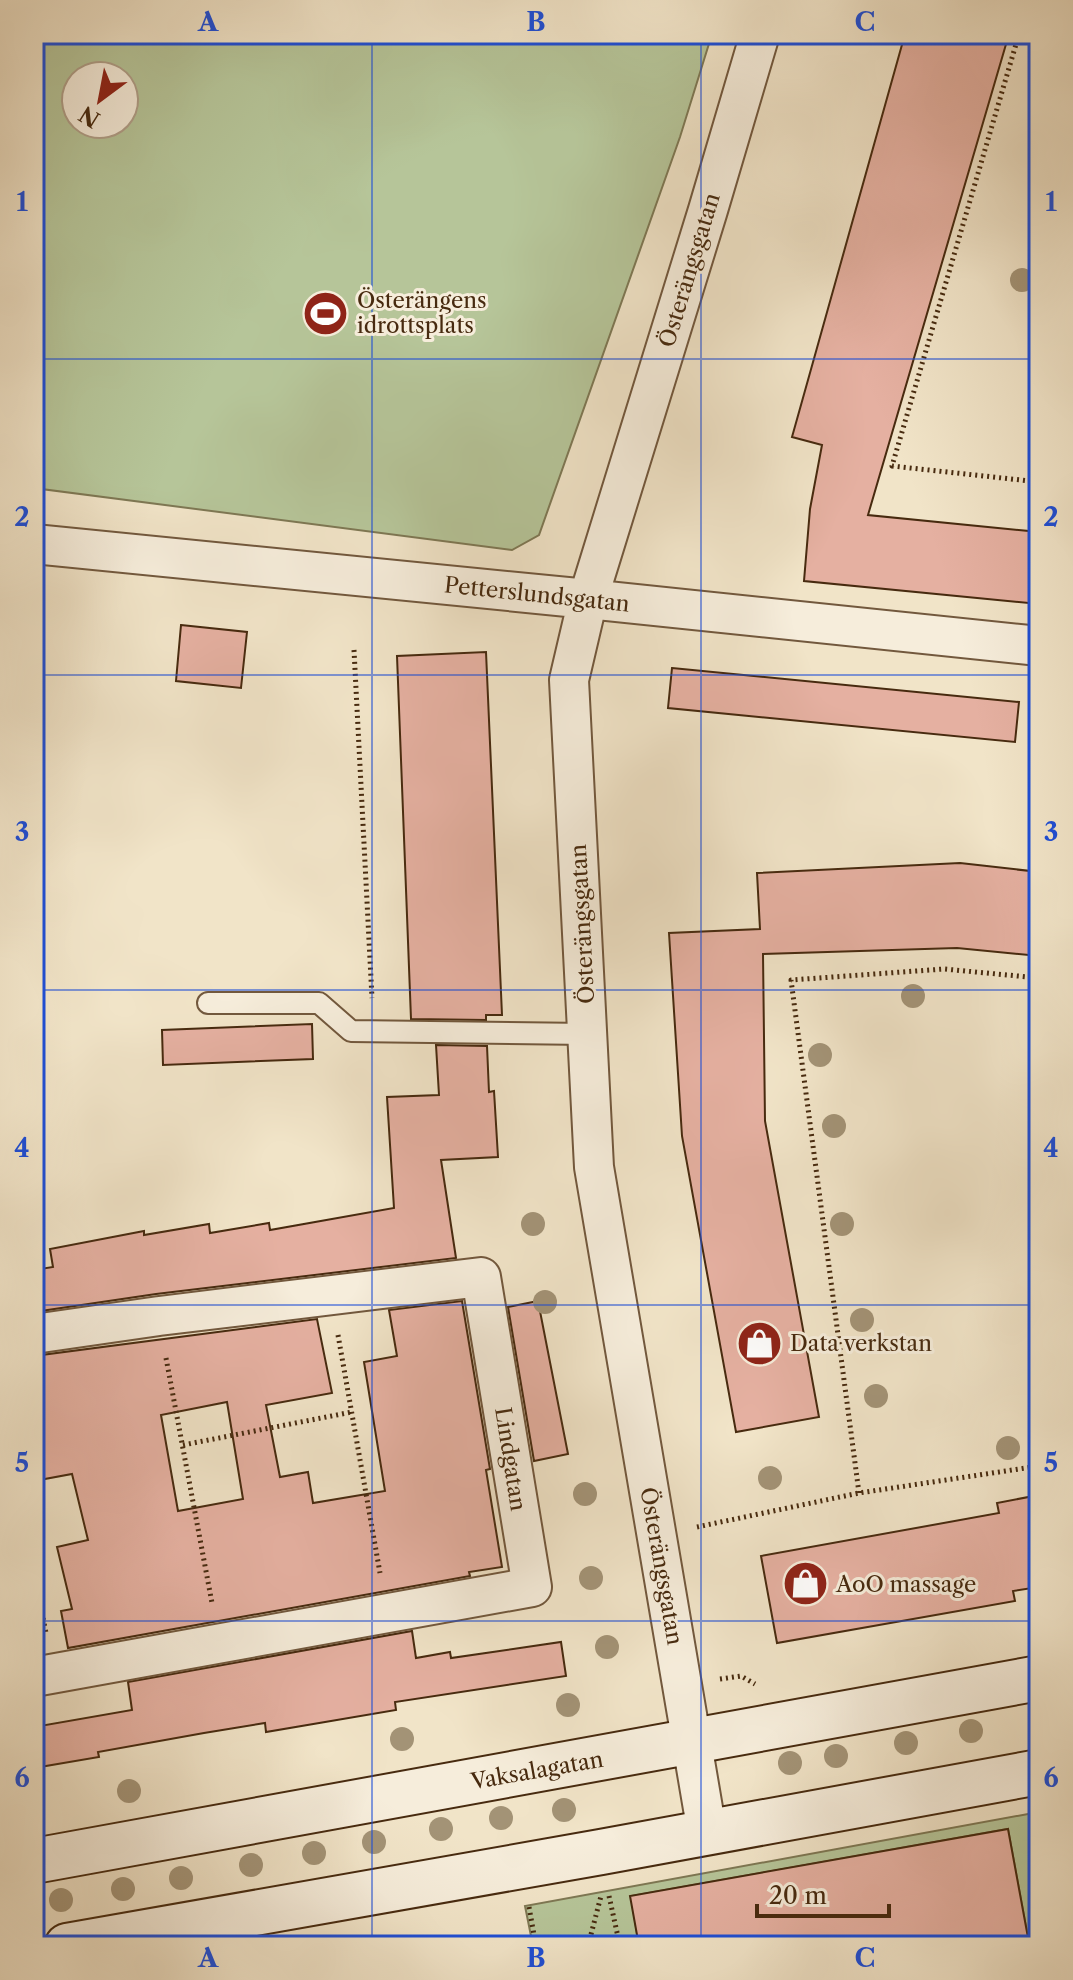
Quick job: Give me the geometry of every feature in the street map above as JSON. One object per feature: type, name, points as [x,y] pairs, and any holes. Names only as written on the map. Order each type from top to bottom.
[{"type":"main road","name":"Vaksalagatan","points":[[34,1861],[1039,1678]]},
{"type":"main road","points":[[67,1946],[1039,1772]]},
{"type":"street","name":"Österängsgatan","points":[[707,1832],[594,1167],[569,680],[588,599],[760,34]]},
{"type":"street","name":"Petterslundsgatan","points":[[34,544],[1039,646]]},
{"type":"street","name":"Lindgatan","points":[[34,1334],[481,1277],[532,1587],[44,1675]]},
{"type":"lane","points":[[208,1003],[319,1003],[351,1031],[588,1034]]},
{"type":"path","points":[[1019,34],[892,466],[1039,482]]},
{"type":"path","points":[[354,650],[374,1031]]},
{"type":"path","points":[[859,1493],[791,980],[944,969],[1039,978]]},
{"type":"path","points":[[331,1295],[387,1613]]},
{"type":"path","points":[[159,1316],[220,1644]]},
{"type":"path","points":[[183,1445],[352,1412]]},
{"type":"path","points":[[657,1535],[859,1493],[1039,1466]]},
{"type":"path","points":[[34,1571],[44,1675]]},
{"type":"path","points":[[588,1946],[605,1893],[620,1946]]},
{"type":"path","points":[[526,1894],[536,1946]]},
{"type":"green space","name":"Österängens idrottsplats","points":[[34,34],[712,34],[680,137],[539,535],[512,550],[34,488]]},
{"type":"green space","points":[[1039,1812],[1039,1941],[1029,1943],[1008,1829],[631,1896],[639,1946],[533,1946],[525,1906]]},
{"type":"building","points":[[905,34],[1009,34],[868,515],[1039,532],[1039,604],[804,581],[810,509],[822,445],[792,437]]},
{"type":"building","points":[[181,625],[247,632],[241,688],[176,681]]},
{"type":"building","points":[[486,652],[502,1015],[486,1015],[486,1020],[411,1019],[397,656]]},
{"type":"building","points":[[672,668],[1019,702],[1015,742],[668,708]]},
{"type":"building","points":[[960,863],[1039,872],[1039,956],[957,948],[763,954],[765,1121],[819,1417],[736,1432],[682,1136],[669,933],[760,929],[757,873]]},
{"type":"building","points":[[312,1024],[313,1059],[163,1065],[162,1030]]},
{"type":"building","points":[[436,1045],[487,1046],[489,1092],[494,1091],[498,1157],[441,1160],[456,1258],[34,1312],[34,1270],[53,1267],[50,1249],[144,1231],[144,1235],[209,1224],[210,1233],[269,1223],[270,1230],[394,1208],[387,1097],[439,1095]]},
{"type":"building","points":[[462,1301],[490,1469],[486,1470],[502,1567],[469,1572],[470,1576],[68,1648],[61,1611],[72,1609],[57,1547],[88,1540],[72,1474],[34,1481],[34,1356],[317,1319],[332,1393],[266,1405],[280,1477],[308,1472],[313,1503],[385,1491],[364,1362],[397,1356],[389,1310]],"holes":[[[227,1402],[243,1499],[178,1511],[161,1415]]]},
{"type":"building","points":[[538,1301],[568,1454],[534,1461],[508,1307]]},
{"type":"building","points":[[1039,1495],[1039,1587],[1013,1591],[1015,1601],[777,1643],[761,1556],[999,1513],[997,1503]]},
{"type":"building","points":[[412,1631],[416,1658],[450,1652],[451,1658],[561,1642],[566,1676],[395,1702],[396,1710],[266,1732],[265,1723],[204,1733],[98,1752],[99,1757],[34,1768],[34,1727],[132,1710],[128,1682]]},
{"type":"building","points":[[1008,1829],[1029,1943],[1010,1946],[639,1946],[630,1896]]},
{"type":"place","name":"Österängens idrottsplats","points":[[326,313]]},
{"type":"place","name":"Data verkstan","points":[[759,1343]]},
{"type":"place","name":"AoO massage","points":[[805,1584]]}]
